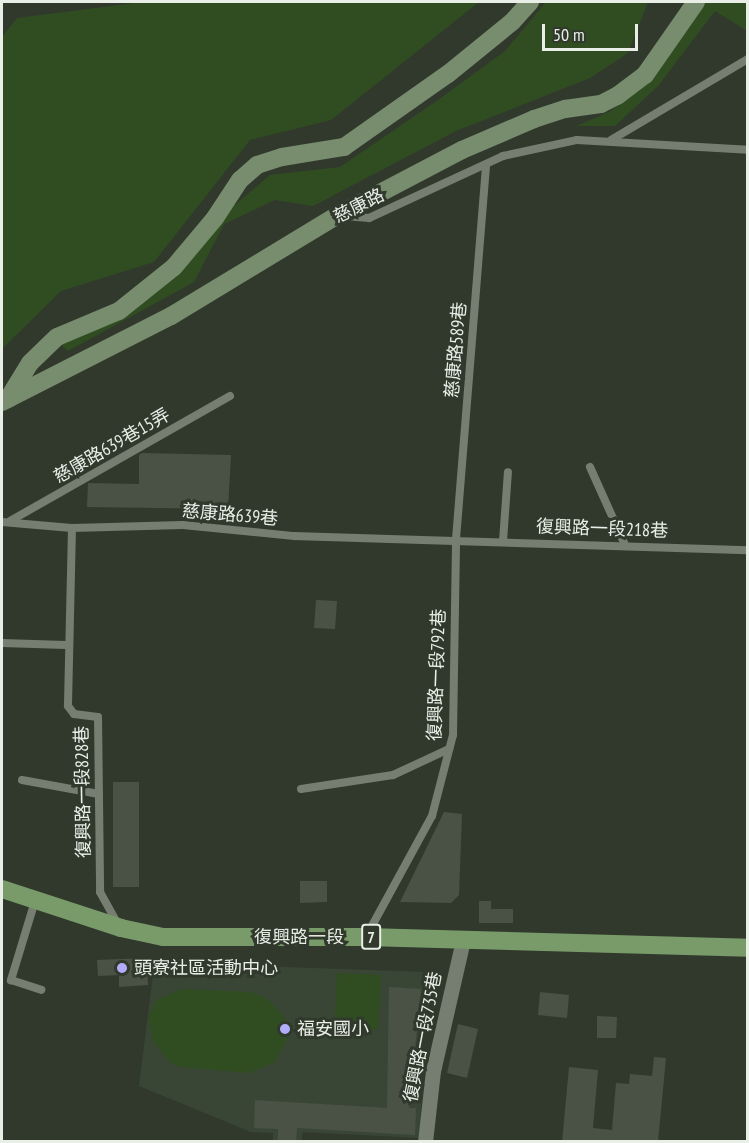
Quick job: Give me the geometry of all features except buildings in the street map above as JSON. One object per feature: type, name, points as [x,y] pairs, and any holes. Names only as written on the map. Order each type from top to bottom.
[{"type":"main road","name":"復興路一段","points":[[2,890],[121,928],[163,937],[366,937],[747,948]]},
{"type":"street","points":[[4,400],[30,363],[57,337],[119,311],[174,267],[215,218],[240,180],[257,165],[282,157],[344,147],[447,74],[512,22],[530,2]]},
{"type":"street","name":"慈康路","points":[[4,400],[171,316],[338,215],[462,150],[534,119],[565,109],[601,104],[617,96],[645,75],[696,2]]},
{"type":"street","name":"復興路一段735巷","points":[[425,1142],[433,1071],[463,940]]},
{"type":"lane","points":[[609,141],[747,59]]},
{"type":"lane","points":[[338,215],[369,218],[486,164],[577,140],[747,150]]},
{"type":"lane","name":"慈康路589巷","points":[[456,539],[486,164]]},
{"type":"lane","name":"慈康路639巷15弄","points":[[5,522],[230,396]]},
{"type":"lane","points":[[590,467],[625,545]]},
{"type":"lane","points":[[503,541],[508,472]]},
{"type":"lane","name":"慈康路639巷","points":[[5,522],[72,528],[183,525],[294,536],[456,539]]},
{"type":"lane","name":"復興路一段828巷","points":[[72,528],[66,645],[68,706],[74,714],[98,717],[100,892],[121,928]]},
{"type":"lane","name":"復興路一段218巷","points":[[456,539],[747,550]]},
{"type":"lane","name":"復興路一段792巷","points":[[366,937],[432,816],[453,735],[456,539]]},
{"type":"lane","points":[[2,643],[66,645]]},
{"type":"lane","points":[[301,789],[393,775],[449,749]]},
{"type":"lane","points":[[22,780],[99,794]]},
{"type":"lane","points":[[35,901],[11,980],[41,990]]},
{"type":"shaded area","name":"福安國小","points":[[155,959],[227,965],[426,972],[420,1138],[303,1132],[301,1141],[273,1141],[273,1133],[251,1132],[139,1086]]},
{"type":"green space","points":[[143,2],[479,2],[331,120],[250,140],[154,262],[61,291],[2,349],[2,37],[17,18]]},
{"type":"green space","points":[[546,2],[648,2],[628,53],[590,78],[456,131],[313,206],[275,200],[224,224],[194,282],[68,351],[61,345],[128,311],[216,221],[270,175],[340,167],[505,51]]},
{"type":"green space","points":[[706,2],[747,2],[747,31],[715,11],[658,86],[615,126],[576,126],[611,111],[669,53],[689,12]]},
{"type":"green space","points":[[337,973],[381,975],[378,1030],[334,1028]]},
{"type":"green space","points":[[182,989],[251,992],[269,1000],[284,1017],[290,1034],[275,1062],[249,1073],[180,1067],[169,1062],[153,1041],[148,1018],[156,1000]]},
{"type":"place","name":"頭寮社區活動中心","points":[[122,968]]},
{"type":"place","name":"福安國小","points":[[285,1029]]}]
